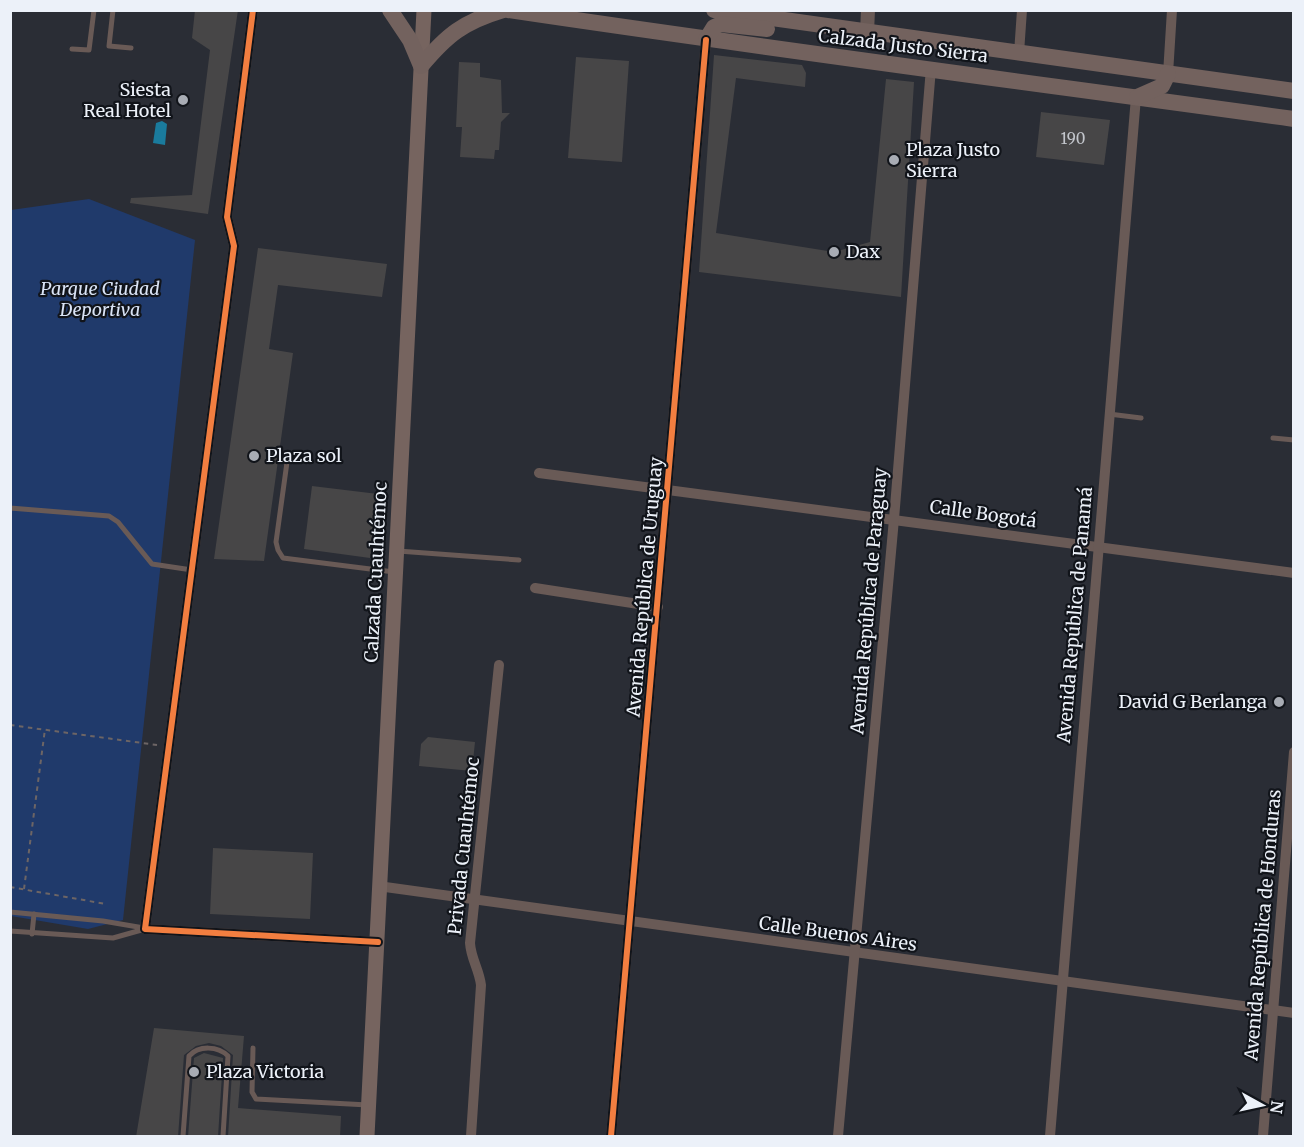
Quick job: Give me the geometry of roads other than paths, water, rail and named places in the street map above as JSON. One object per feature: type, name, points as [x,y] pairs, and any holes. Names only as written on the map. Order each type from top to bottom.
[{"type":"main road","points":[[390,10],[410,40],[421,66],[439,45],[462,26],[505,10]]},
{"type":"main road","name":"Calzada Cuauhtémoc","points":[[367,1137],[424,10]]},
{"type":"main road","name":"Calzada Justo Sierra","points":[[505,10],[706,40],[931,68],[1293,119]]},
{"type":"main road","name":"Calzada Justo Sierra","points":[[714,10],[1293,92]]},
{"type":"main road","points":[[706,40],[714,27],[721,24],[780,31],[791,22]]},
{"type":"main road","points":[[1136,98],[1162,86],[1168,74]]},
{"type":"street","points":[[253,10],[227,217],[234,246],[145,929],[378,942]]},
{"type":"street","points":[[867,33],[868,10]]},
{"type":"street","points":[[1019,53],[1022,10]]},
{"type":"street","points":[[1168,74],[1172,10]]},
{"type":"street","name":"Avenida República de Uruguay","points":[[611,1137],[706,40]]},
{"type":"street","name":"Avenida República de Paraguay","points":[[838,1137],[894,519],[931,68]]},
{"type":"street","name":"Avenida República de Panamá","points":[[1050,1137],[1097,546],[1136,98]]},
{"type":"street","name":"Calle Bogotá","points":[[539,473],[1293,573]]},
{"type":"street","points":[[535,588],[658,608]]},
{"type":"street","name":"Privada Cuauhtémoc","points":[[471,1137],[481,985],[480,975],[471,956],[499,665]]},
{"type":"street","name":"Avenida República de Honduras","points":[[1263,1137],[1293,752]]},
{"type":"street","name":"Calle Buenos Aires","points":[[378,886],[1293,1013]]},
{"type":"lane","points":[[72,49],[89,50],[94,10]]},
{"type":"lane","points":[[113,10],[109,46],[131,48]]},
{"type":"lane","points":[[1109,414],[1141,417]]},
{"type":"lane","points":[[1273,438],[1293,440]]},
{"type":"lane","points":[[288,455],[276,542],[283,558],[396,572]]},
{"type":"lane","points":[[10,508],[109,516],[117,522],[152,564],[192,570]]},
{"type":"lane","points":[[397,551],[519,560]]},
{"type":"lane","points":[[10,912],[115,922],[145,929]]},
{"type":"lane","points":[[32,934],[34,914]]},
{"type":"lane","points":[[10,931],[114,938],[145,929]]},
{"type":"lane","points":[[183,1137],[189,1056],[195,1050],[202,1048],[222,1050],[228,1056],[224,1137]]},
{"type":"lane","points":[[252,1048],[252,1092],[256,1099],[369,1106]]},
{"type":"place","name":"Siesta Real Hotel","points":[[183,100]]},
{"type":"place","name":"Plaza Justo Sierra","points":[[894,160]]},
{"type":"place","name":"Dax","points":[[834,252]]},
{"type":"place","name":"Plaza sol","points":[[254,456]]},
{"type":"place","name":"David G Berlanga","points":[[1279,702]]},
{"type":"place","name":"Plaza Victoria","points":[[194,1072]]},
{"type":"park label","name":"Parque Ciudad Deportiva","points":[[100,299]]}]
